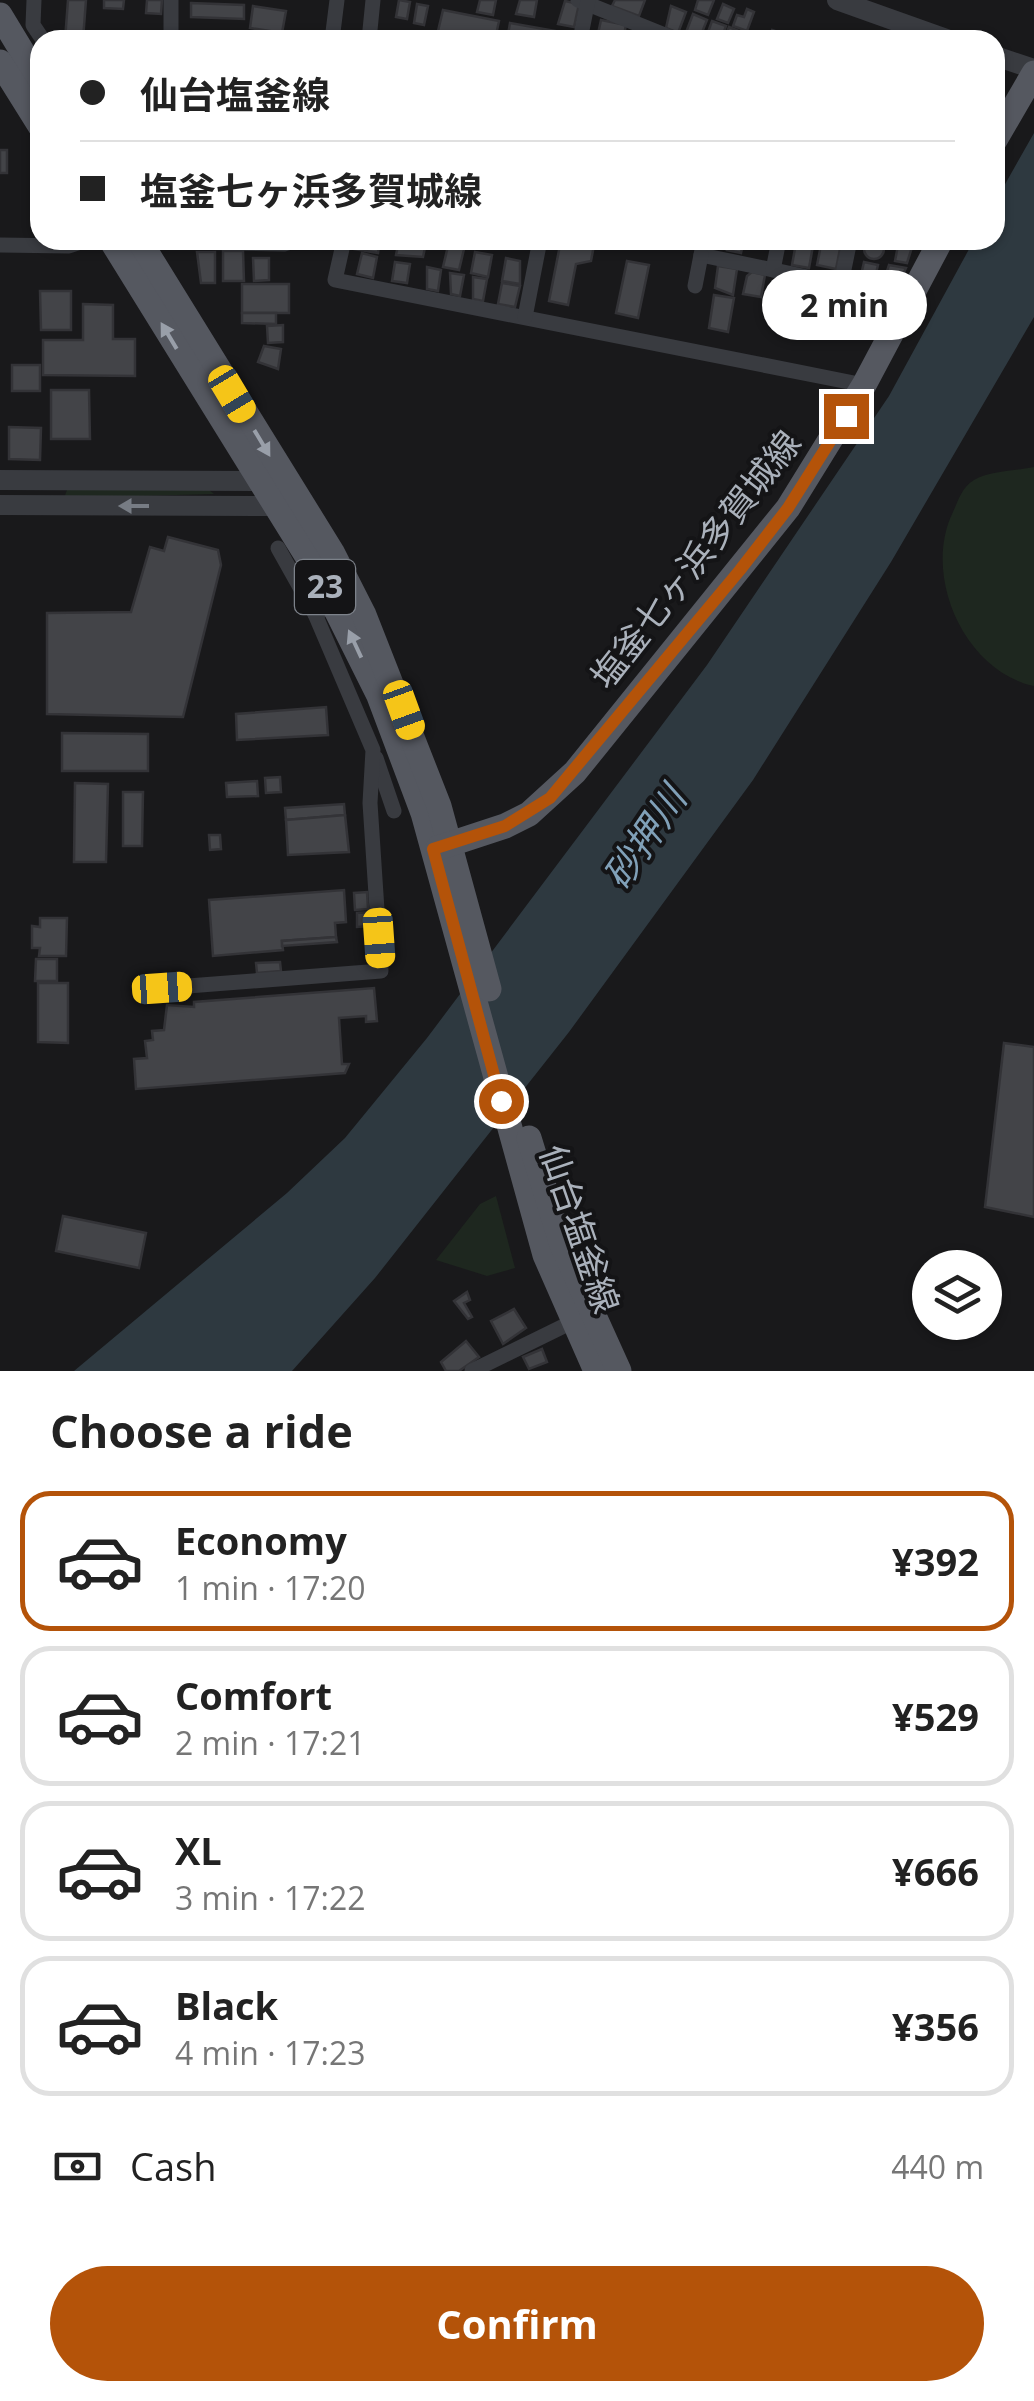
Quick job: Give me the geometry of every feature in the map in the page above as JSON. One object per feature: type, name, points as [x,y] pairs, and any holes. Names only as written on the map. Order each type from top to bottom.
[{"type":"main road","points":[[0,16],[30,59]]},
{"type":"main road","points":[[0,62],[30,110]]},
{"type":"main road","points":[[1005,122],[1034,71]]},
{"type":"main road","name":"仙台塩釜線","points":[[117,250],[273,505],[325,609],[379,696],[442,847]]},
{"type":"main road","name":"仙台塩釜線","points":[[145,250],[284,481],[332,552],[385,662],[442,847],[516,1126],[544,1254],[596,1371]]},
{"type":"main road","name":"塩釜七ヶ浜多賀城線","points":[[442,847],[529,814],[574,772],[788,508],[864,385],[936,250]]},
{"type":"main road","name":"仙台塩釜線","points":[[516,1126],[562,1245],[619,1371]]},
{"type":"street","points":[[34,0],[36,30]]},
{"type":"street","points":[[171,0],[172,30]]},
{"type":"street","points":[[333,30],[337,0]]},
{"type":"street","points":[[370,30],[374,0]]},
{"type":"street","points":[[838,0],[920,30]]},
{"type":"street","points":[[581,30],[584,1],[649,30]]},
{"type":"street","points":[[1005,60],[1034,71]]},
{"type":"street","points":[[0,245],[30,245]]},
{"type":"street","points":[[342,250],[335,280],[864,385]]},
{"type":"street","points":[[526,317],[538,250]]},
{"type":"street","points":[[695,286],[702,250]]},
{"type":"street","points":[[712,250],[773,270],[841,284],[848,250]]},
{"type":"street","points":[[773,270],[777,250]]},
{"type":"street","points":[[0,480],[284,481]]},
{"type":"street","points":[[24,480],[24,505]]},
{"type":"street","points":[[0,506],[302,506]]},
{"type":"street","points":[[278,548],[325,609],[394,812]]},
{"type":"street","points":[[162,988],[381,971],[370,803],[372,750]]},
{"type":"street","points":[[472,1371],[572,1322]]},
{"type":"shaded area","points":[[1034,467],[1034,686],[1009,677],[969,641],[947,591],[943,564],[945,537],[966,486],[987,475]]},
{"type":"shaded area","points":[[67,490],[209,490],[214,494],[64,498]]},
{"type":"shaded area","points":[[496,1196],[515,1268],[487,1276],[436,1260],[480,1204]]},
{"type":"water","name":"砂押川","points":[[1034,133],[1034,317],[891,562],[753,780],[569,1032],[375,1278],[292,1371],[74,1371],[287,1193],[345,1138],[427,1038],[707,665],[889,396],[969,250],[1005,250],[1005,184]]},
{"type":"building","points":[[68,0],[86,0],[84,30],[66,30]]},
{"type":"building","points":[[104,0],[124,0],[123,9],[104,8]]},
{"type":"building","points":[[147,0],[162,0],[161,14],[146,13]]},
{"type":"building","points":[[399,0],[410,2],[407,19],[396,17]]},
{"type":"building","points":[[480,0],[496,0],[493,15],[477,12]]},
{"type":"building","points":[[520,0],[537,0],[534,17],[516,14]]},
{"type":"building","points":[[615,0],[645,0],[639,16],[612,6]]},
{"type":"building","points":[[698,0],[714,0],[708,15],[695,10]]},
{"type":"building","points":[[565,1],[579,4],[574,27],[558,24]]},
{"type":"building","points":[[191,3],[244,5],[244,19],[191,17]]},
{"type":"building","points":[[417,4],[428,6],[424,25],[414,23]]},
{"type":"building","points":[[723,4],[734,9],[728,23],[717,19]]},
{"type":"building","points":[[253,6],[286,11],[283,30],[250,28]]},
{"type":"building","points":[[671,6],[686,12],[679,30],[666,28]]},
{"type":"building","points":[[747,9],[754,12],[747,30],[733,26],[737,15],[744,17]]},
{"type":"building","points":[[443,10],[499,21],[497,30],[438,30]]},
{"type":"building","points":[[693,14],[707,20],[703,30],[687,30]]},
{"type":"building","points":[[601,20],[626,25],[625,30],[599,30]]},
{"type":"building","points":[[712,21],[726,26],[725,30],[709,30]]},
{"type":"building","points":[[510,23],[550,30],[509,30]]},
{"type":"building","points":[[0,150],[7,150],[7,173],[0,173]]},
{"type":"building","points":[[397,250],[424,250],[423,257],[396,255]]},
{"type":"building","points":[[447,250],[464,250],[459,270],[443,267]]},
{"type":"building","points":[[559,250],[593,250],[591,261],[576,264],[568,305],[549,301]]},
{"type":"building","points":[[795,250],[812,250],[809,268],[792,265]]},
{"type":"building","points":[[820,250],[840,250],[836,269],[817,265]]},
{"type":"building","points":[[884,250],[878,259],[870,259],[864,253]]},
{"type":"building","points":[[897,250],[911,250],[907,263],[895,261]]},
{"type":"building","points":[[223,251],[243,251],[244,281],[223,281]]},
{"type":"building","points":[[197,252],[215,252],[215,283],[201,283]]},
{"type":"building","points":[[475,252],[492,255],[488,277],[471,273]]},
{"type":"building","points":[[362,253],[377,257],[373,278],[357,274]]},
{"type":"building","points":[[253,258],[269,258],[269,280],[254,281]]},
{"type":"building","points":[[506,258],[520,261],[520,284],[502,281]]},
{"type":"building","points":[[627,261],[649,265],[638,318],[616,313]]},
{"type":"building","points":[[395,262],[410,264],[407,283],[392,281]]},
{"type":"building","points":[[864,262],[878,265],[872,291],[858,288]]},
{"type":"building","points":[[889,265],[906,268],[895,292],[881,289]]},
{"type":"building","points":[[718,266],[737,269],[733,295],[715,288]]},
{"type":"building","points":[[427,267],[441,270],[438,291],[427,289]]},
{"type":"building","points":[[752,272],[765,275],[761,297],[743,294],[747,276]]},
{"type":"building","points":[[450,273],[464,275],[460,296],[451,294]]},
{"type":"building","points":[[473,277],[487,279],[483,301],[473,299]]},
{"type":"building","points":[[779,279],[794,282],[789,308],[774,305]]},
{"type":"building","points":[[502,283],[520,286],[515,307],[498,304]]},
{"type":"building","points":[[242,284],[289,284],[289,313],[242,313]]},
{"type":"building","points":[[842,290],[855,292],[850,316],[837,314]]},
{"type":"building","points":[[40,291],[71,291],[71,330],[41,330]]},
{"type":"building","points":[[821,291],[817,310],[804,308],[807,292]]},
{"type":"building","points":[[860,293],[871,299],[868,315],[856,313]]},
{"type":"building","points":[[714,295],[734,298],[728,332],[709,328]]},
{"type":"building","points":[[83,304],[113,305],[113,339],[135,339],[135,376],[43,375],[43,340],[83,340]]},
{"type":"building","points":[[242,313],[276,313],[276,324],[242,323]]},
{"type":"building","points":[[283,325],[283,342],[268,343],[267,326]]},
{"type":"building","points":[[264,346],[281,349],[278,369],[258,362]]},
{"type":"building","points":[[12,365],[40,365],[40,391],[12,391]]},
{"type":"building","points":[[51,390],[89,390],[90,439],[51,439]]},
{"type":"building","points":[[9,427],[41,428],[40,460],[9,459]]},
{"type":"building","points":[[168,537],[218,550],[221,565],[183,717],[47,714],[47,613],[131,612],[150,547],[164,551]]},
{"type":"building","points":[[326,707],[328,735],[237,740],[236,714]]},
{"type":"building","points":[[62,733],[148,734],[148,771],[62,771]]},
{"type":"building","points":[[280,777],[281,792],[266,793],[265,778]]},
{"type":"building","points":[[257,781],[258,796],[227,797],[226,783]]},
{"type":"building","points":[[75,783],[108,784],[106,862],[74,862]]},
{"type":"building","points":[[123,792],[143,792],[142,846],[123,846]]},
{"type":"building","points":[[344,804],[345,815],[286,820],[285,808]]},
{"type":"building","points":[[345,815],[349,852],[288,855],[286,820]]},
{"type":"building","points":[[209,835],[220,835],[221,849],[210,850]]},
{"type":"building","points":[[344,890],[346,922],[335,923],[336,937],[282,941],[283,950],[213,956],[209,900]]},
{"type":"building","points":[[367,892],[368,909],[355,910],[354,893]]},
{"type":"building","points":[[370,912],[370,926],[357,927],[357,913]]},
{"type":"building","points":[[40,918],[67,918],[66,956],[39,956],[40,948],[32,948],[32,926],[40,927]]},
{"type":"building","points":[[336,937],[337,942],[282,946],[282,941]]},
{"type":"building","points":[[36,959],[57,959],[57,981],[35,981]]},
{"type":"building","points":[[280,962],[281,971],[257,973],[256,963]]},
{"type":"building","points":[[38,983],[68,983],[68,1043],[38,1042]]},
{"type":"building","points":[[374,988],[377,1021],[366,1022],[366,1016],[339,1018],[342,1064],[349,1064],[345,1073],[136,1089],[134,1059],[147,1058],[145,1041],[153,1040],[152,1031],[164,1030],[167,1005],[194,1007],[194,1002]]},
{"type":"building","points":[[1004,1043],[1034,1047],[1034,1217],[985,1207]]},
{"type":"building","points":[[63,1216],[146,1233],[139,1268],[56,1251]]},
{"type":"building","points":[[467,1292],[470,1300],[464,1303],[472,1317],[468,1319],[454,1301]]},
{"type":"building","points":[[514,1309],[526,1328],[503,1344],[491,1321]]},
{"type":"building","points":[[466,1341],[479,1357],[459,1371],[446,1371],[441,1362]]},
{"type":"building","points":[[542,1349],[547,1362],[529,1369],[523,1357]]},
{"type":"route","points":[[501,1101],[433,849],[505,826],[550,798],[740,570],[788,508],[846,416]]}]
